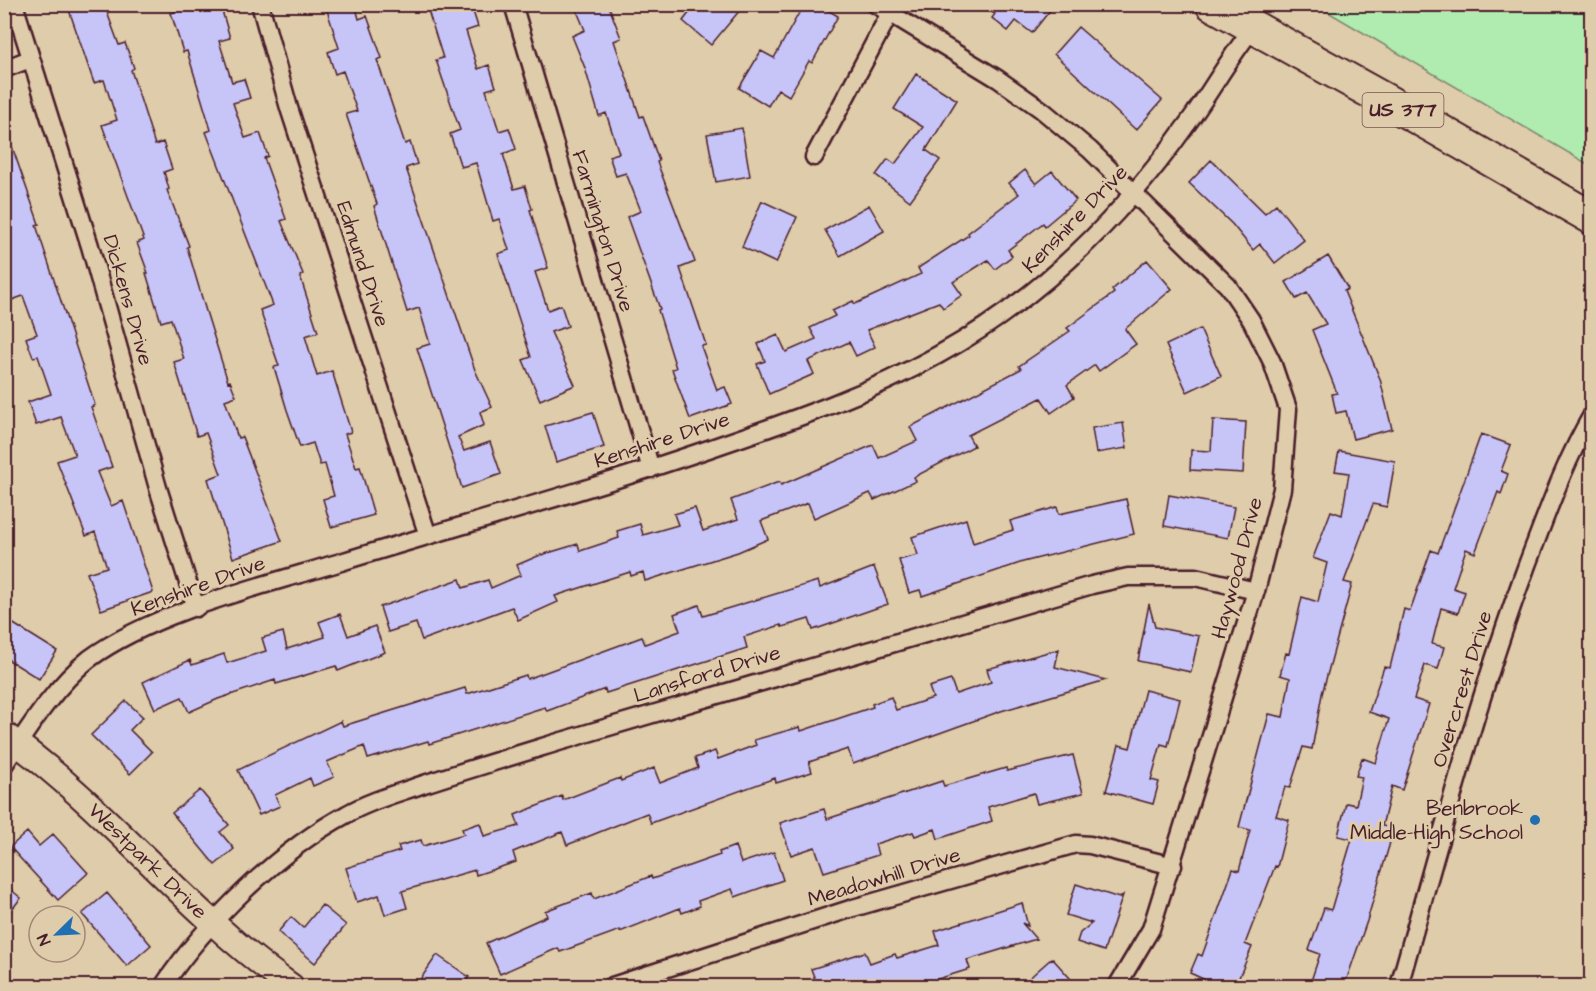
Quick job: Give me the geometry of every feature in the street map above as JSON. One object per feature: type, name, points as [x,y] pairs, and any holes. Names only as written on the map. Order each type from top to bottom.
[{"type":"highway","name":"US 377","points":[[1212,4],[1592,218]]},
{"type":"street","name":"Dickens Drive","points":[[14,4],[90,246],[158,488],[196,608]]},
{"type":"street","name":"Edmund Drive","points":[[260,4],[289,108],[428,536]]},
{"type":"street","name":"Farmington Drive","points":[[513,4],[651,469]]},
{"type":"street","name":"Haywood Drive","points":[[875,4],[998,79],[1042,110],[1090,150],[1228,286],[1251,320],[1272,362],[1288,409],[1282,489],[1256,591],[1173,866],[1151,929],[1117,987]]},
{"type":"street","points":[[814,157],[890,13]]},
{"type":"street","name":"Kenshire Drive","points":[[4,765],[11,739],[64,683],[89,660],[137,631],[196,608],[651,469],[811,414],[936,357],[973,335],[1040,288],[1133,194],[1185,128],[1253,28]]},
{"type":"street","points":[[4,69],[30,59]]},
{"type":"street","name":"Overcrest Drive","points":[[1399,987],[1458,776],[1506,621],[1568,455],[1592,415]]},
{"type":"street","name":"Lansford Drive","points":[[163,987],[214,925],[263,872],[298,844],[348,813],[465,771],[784,674],[1128,577],[1195,577],[1256,591]]},
{"type":"street","name":"Westpark Drive","points":[[11,739],[85,800],[214,925],[291,987]]},
{"type":"street","name":"Meadowhill Drive","points":[[612,987],[853,908],[1076,844],[1090,845],[1173,866]]},
{"type":"green space","points":[[1316,5],[1591,5],[1591,166]]},
{"type":"building","points":[[67,4],[104,4],[119,45],[125,43],[134,68],[131,70],[155,145],[163,142],[172,169],[164,172],[169,189],[167,190],[189,246],[187,247],[228,382],[230,381],[236,396],[225,400],[238,438],[242,437],[282,541],[233,558],[208,479],[221,474],[206,433],[197,436],[174,362],[184,359],[171,319],[161,322],[146,273],[148,273],[137,243],[144,240],[102,125],[117,120],[104,80],[94,83]]},
{"type":"building","points":[[198,4],[220,4],[230,38],[219,41],[232,82],[244,79],[250,98],[233,103],[245,138],[260,133],[268,156],[264,158],[286,219],[281,221],[303,274],[300,276],[318,332],[305,336],[317,376],[332,371],[351,432],[345,434],[356,468],[360,467],[374,515],[331,527],[323,499],[334,496],[325,464],[320,465],[313,443],[300,447],[287,410],[274,367],[279,366],[260,310],[273,305],[206,132],[211,130],[187,51],[183,52],[171,13]]},
{"type":"building","points":[[325,4],[355,4],[359,19],[367,16],[382,58],[377,60],[405,144],[410,142],[417,164],[406,168],[475,370],[492,407],[480,412],[484,425],[458,437],[464,451],[490,442],[501,474],[462,488],[417,348],[430,344],[419,308],[407,312],[374,206],[377,204],[346,114],[357,111],[343,71],[335,74],[328,52],[339,48]]},
{"type":"building","points":[[426,4],[454,4],[457,13],[472,8],[478,27],[466,31],[478,69],[489,65],[496,87],[486,90],[499,131],[509,128],[516,149],[503,154],[514,189],[525,186],[548,268],[535,272],[548,310],[561,305],[568,326],[551,332],[575,385],[540,400],[523,360],[531,357],[498,254],[509,250],[499,219],[493,221],[476,163],[461,167],[450,134],[460,130],[436,60],[443,58]]},
{"type":"building","points":[[574,4],[608,4],[621,38],[614,41],[695,262],[680,268],[706,345],[701,346],[717,390],[725,387],[732,404],[690,419],[672,369],[676,368],[658,310],[660,309],[627,217],[641,211],[626,173],[616,176],[609,156],[619,153],[606,113],[599,116],[585,68],[572,36],[585,30]]},
{"type":"building","points":[[696,4],[745,4],[711,45],[683,21]]},
{"type":"building","points":[[804,4],[817,4],[838,16],[812,63],[809,61],[789,96],[778,89],[768,106],[739,88],[761,51],[774,58]]},
{"type":"building","points":[[978,4],[1055,4],[1032,33],[1016,21],[1008,31],[992,18],[995,14]]},
{"type":"building","points":[[1078,27],[1162,100],[1136,130],[1054,54]]},
{"type":"building","points":[[916,74],[957,100],[926,150],[940,160],[910,201],[876,175],[888,159],[895,164],[923,127],[894,109]]},
{"type":"building","points":[[742,128],[750,176],[716,182],[707,134]]},
{"type":"building","points":[[4,132],[7,132],[39,224],[36,225],[95,405],[91,407],[112,467],[97,472],[111,506],[123,501],[153,592],[101,610],[87,573],[107,567],[95,532],[86,536],[57,461],[75,455],[61,417],[36,425],[28,402],[51,394],[38,356],[33,357],[26,338],[37,334],[23,296],[12,300],[4,276]]},
{"type":"building","points":[[1211,160],[1265,213],[1276,204],[1304,240],[1275,263],[1260,244],[1253,250],[1232,224],[1189,183]]},
{"type":"building","points":[[1025,170],[1036,184],[1052,171],[1076,200],[1045,226],[1043,223],[1008,250],[1012,256],[995,269],[988,260],[953,282],[962,295],[943,308],[939,302],[867,330],[875,347],[856,356],[849,342],[808,361],[814,374],[769,394],[757,364],[765,361],[758,344],[778,335],[786,352],[816,339],[810,328],[835,316],[832,311],[853,301],[855,304],[921,274],[918,268],[969,235],[968,233],[1019,194],[1009,183]]},
{"type":"building","points":[[762,201],[797,217],[776,263],[742,247]]},
{"type":"building","points":[[869,205],[884,231],[840,256],[825,230]]},
{"type":"building","points":[[1328,256],[1348,289],[1344,291],[1380,379],[1392,429],[1353,439],[1346,411],[1336,413],[1332,394],[1337,393],[1312,330],[1326,324],[1307,293],[1296,299],[1286,282]]},
{"type":"building","points":[[1147,260],[1172,289],[1125,329],[1136,344],[1099,371],[1095,365],[1067,385],[1074,397],[1051,413],[1041,398],[968,435],[974,446],[914,477],[916,481],[874,500],[870,493],[814,518],[808,503],[761,521],[768,539],[738,552],[645,581],[643,572],[631,576],[630,572],[555,596],[558,602],[518,620],[512,607],[422,640],[416,623],[388,632],[380,607],[460,579],[463,588],[488,580],[491,588],[521,575],[517,565],[538,556],[578,544],[580,551],[619,538],[617,531],[640,524],[643,535],[678,525],[674,514],[695,508],[703,531],[738,519],[731,500],[779,482],[781,485],[873,445],[879,458],[917,441],[910,427],[1021,369],[1019,366],[1070,331],[1067,328],[1114,293],[1112,290]]},
{"type":"building","points":[[1200,329],[1221,376],[1187,392],[1166,345]]},
{"type":"building","points":[[593,412],[604,447],[556,462],[545,426]]},
{"type":"building","points":[[1213,420],[1246,422],[1243,473],[1190,470],[1191,450],[1211,451]]},
{"type":"building","points":[[1123,423],[1127,448],[1096,453],[1092,428]]},
{"type":"building","points":[[1481,434],[1511,445],[1501,471],[1508,474],[1501,494],[1498,492],[1475,553],[1466,549],[1453,588],[1465,592],[1458,613],[1441,608],[1432,644],[1444,647],[1438,669],[1425,665],[1414,699],[1429,704],[1402,790],[1392,786],[1382,826],[1393,828],[1389,846],[1367,921],[1344,987],[1309,987],[1320,954],[1309,950],[1324,908],[1331,910],[1352,839],[1338,836],[1346,803],[1356,805],[1362,777],[1356,776],[1362,758],[1376,763],[1389,719],[1369,712],[1384,667],[1390,668],[1404,609],[1410,611],[1431,550],[1438,553]]},
{"type":"building","points":[[1339,451],[1395,461],[1387,507],[1373,504],[1344,582],[1352,584],[1322,694],[1312,749],[1303,747],[1290,788],[1285,787],[1276,816],[1289,820],[1277,867],[1275,866],[1245,944],[1252,947],[1235,987],[1221,987],[1190,973],[1198,954],[1202,956],[1233,869],[1239,871],[1250,830],[1239,827],[1269,714],[1283,717],[1290,678],[1280,675],[1286,653],[1289,654],[1302,597],[1318,602],[1327,563],[1313,558],[1331,511],[1342,515],[1349,473],[1335,471]]},
{"type":"building","points":[[1169,495],[1234,507],[1228,538],[1164,526]]},
{"type":"building","points":[[1126,499],[1134,534],[1023,562],[922,596],[920,590],[909,593],[899,560],[918,555],[912,537],[966,519],[973,543],[1013,530],[1010,521],[1057,507],[1059,514]]},
{"type":"building","points":[[874,567],[888,604],[813,630],[809,619],[782,627],[781,625],[744,637],[747,648],[606,693],[605,689],[547,711],[545,707],[429,744],[428,741],[368,759],[364,746],[327,762],[334,777],[313,786],[310,778],[275,795],[280,806],[259,815],[238,770],[341,721],[343,726],[465,688],[467,694],[526,675],[527,679],[642,637],[645,644],[680,631],[674,614],[699,605],[703,616],[818,581],[820,588]]},
{"type":"building","points":[[1149,604],[1155,627],[1199,636],[1191,672],[1138,661]]},
{"type":"building","points":[[340,614],[348,636],[375,626],[385,652],[338,671],[336,666],[276,684],[275,680],[218,699],[189,712],[182,697],[155,709],[143,682],[190,660],[192,665],[224,654],[227,663],[266,651],[262,638],[283,632],[287,649],[325,637],[319,622]]},
{"type":"building","points":[[4,618],[57,651],[39,679],[4,657]]},
{"type":"building","points":[[1059,649],[1055,667],[1106,680],[1001,711],[853,764],[848,749],[809,762],[812,772],[776,783],[775,778],[651,823],[647,813],[567,845],[562,832],[513,852],[516,862],[476,875],[475,870],[402,891],[407,908],[385,915],[379,895],[357,902],[346,868],[400,851],[398,846],[421,840],[423,846],[464,834],[462,829],[480,823],[484,836],[519,826],[515,815],[562,796],[563,800],[620,778],[621,781],[654,768],[660,783],[698,768],[695,758],[715,751],[718,759],[756,745],[754,740],[800,727],[801,731],[873,707],[872,704],[891,697],[896,710],[933,698],[929,687],[951,680],[956,694],[991,682],[987,669]]},
{"type":"building","points":[[1145,690],[1180,699],[1168,746],[1161,744],[1151,780],[1159,782],[1153,804],[1106,791],[1119,745],[1130,748]]},
{"type":"building","points":[[126,701],[143,717],[130,730],[152,752],[130,774],[91,735]]},
{"type":"building","points":[[1073,755],[1083,793],[1037,804],[1034,793],[988,807],[992,821],[938,839],[935,829],[915,836],[913,832],[875,844],[878,855],[824,872],[815,847],[791,855],[780,823],[824,809],[827,819],[942,781],[944,786],[1006,768],[1007,771]]},
{"type":"building","points":[[200,790],[229,825],[220,832],[234,849],[215,865],[172,813]]},
{"type":"building","points":[[27,832],[39,846],[53,834],[88,873],[58,900],[10,847]]},
{"type":"building","points":[[735,846],[741,863],[774,852],[783,880],[735,897],[732,889],[698,901],[700,906],[682,913],[680,908],[620,932],[620,930],[560,952],[558,948],[500,974],[486,943],[547,916],[545,911],[592,893],[594,899],[651,876],[652,879],[720,855],[719,852]]},
{"type":"building","points":[[4,884],[21,898],[4,919]]},
{"type":"building","points":[[1076,884],[1119,898],[1123,895],[1104,951],[1077,942],[1080,933],[1092,923],[1066,915]]},
{"type":"building","points":[[107,893],[151,945],[127,966],[87,920],[87,910]]},
{"type":"building","points":[[1022,903],[1028,926],[1022,923],[1036,939],[967,960],[970,969],[912,987],[818,987],[811,969],[865,952],[870,963],[895,954],[897,958],[939,945],[935,931]]},
{"type":"building","points":[[322,905],[346,925],[315,963],[278,932],[291,917],[303,928]]},
{"type":"building","points":[[437,955],[469,977],[462,987],[415,987]]},
{"type":"building","points":[[1052,958],[1078,987],[1020,987],[1035,973]]},
{"type":"place","name":"Benbrook Middle-High School","points":[[1535,820]]}]
